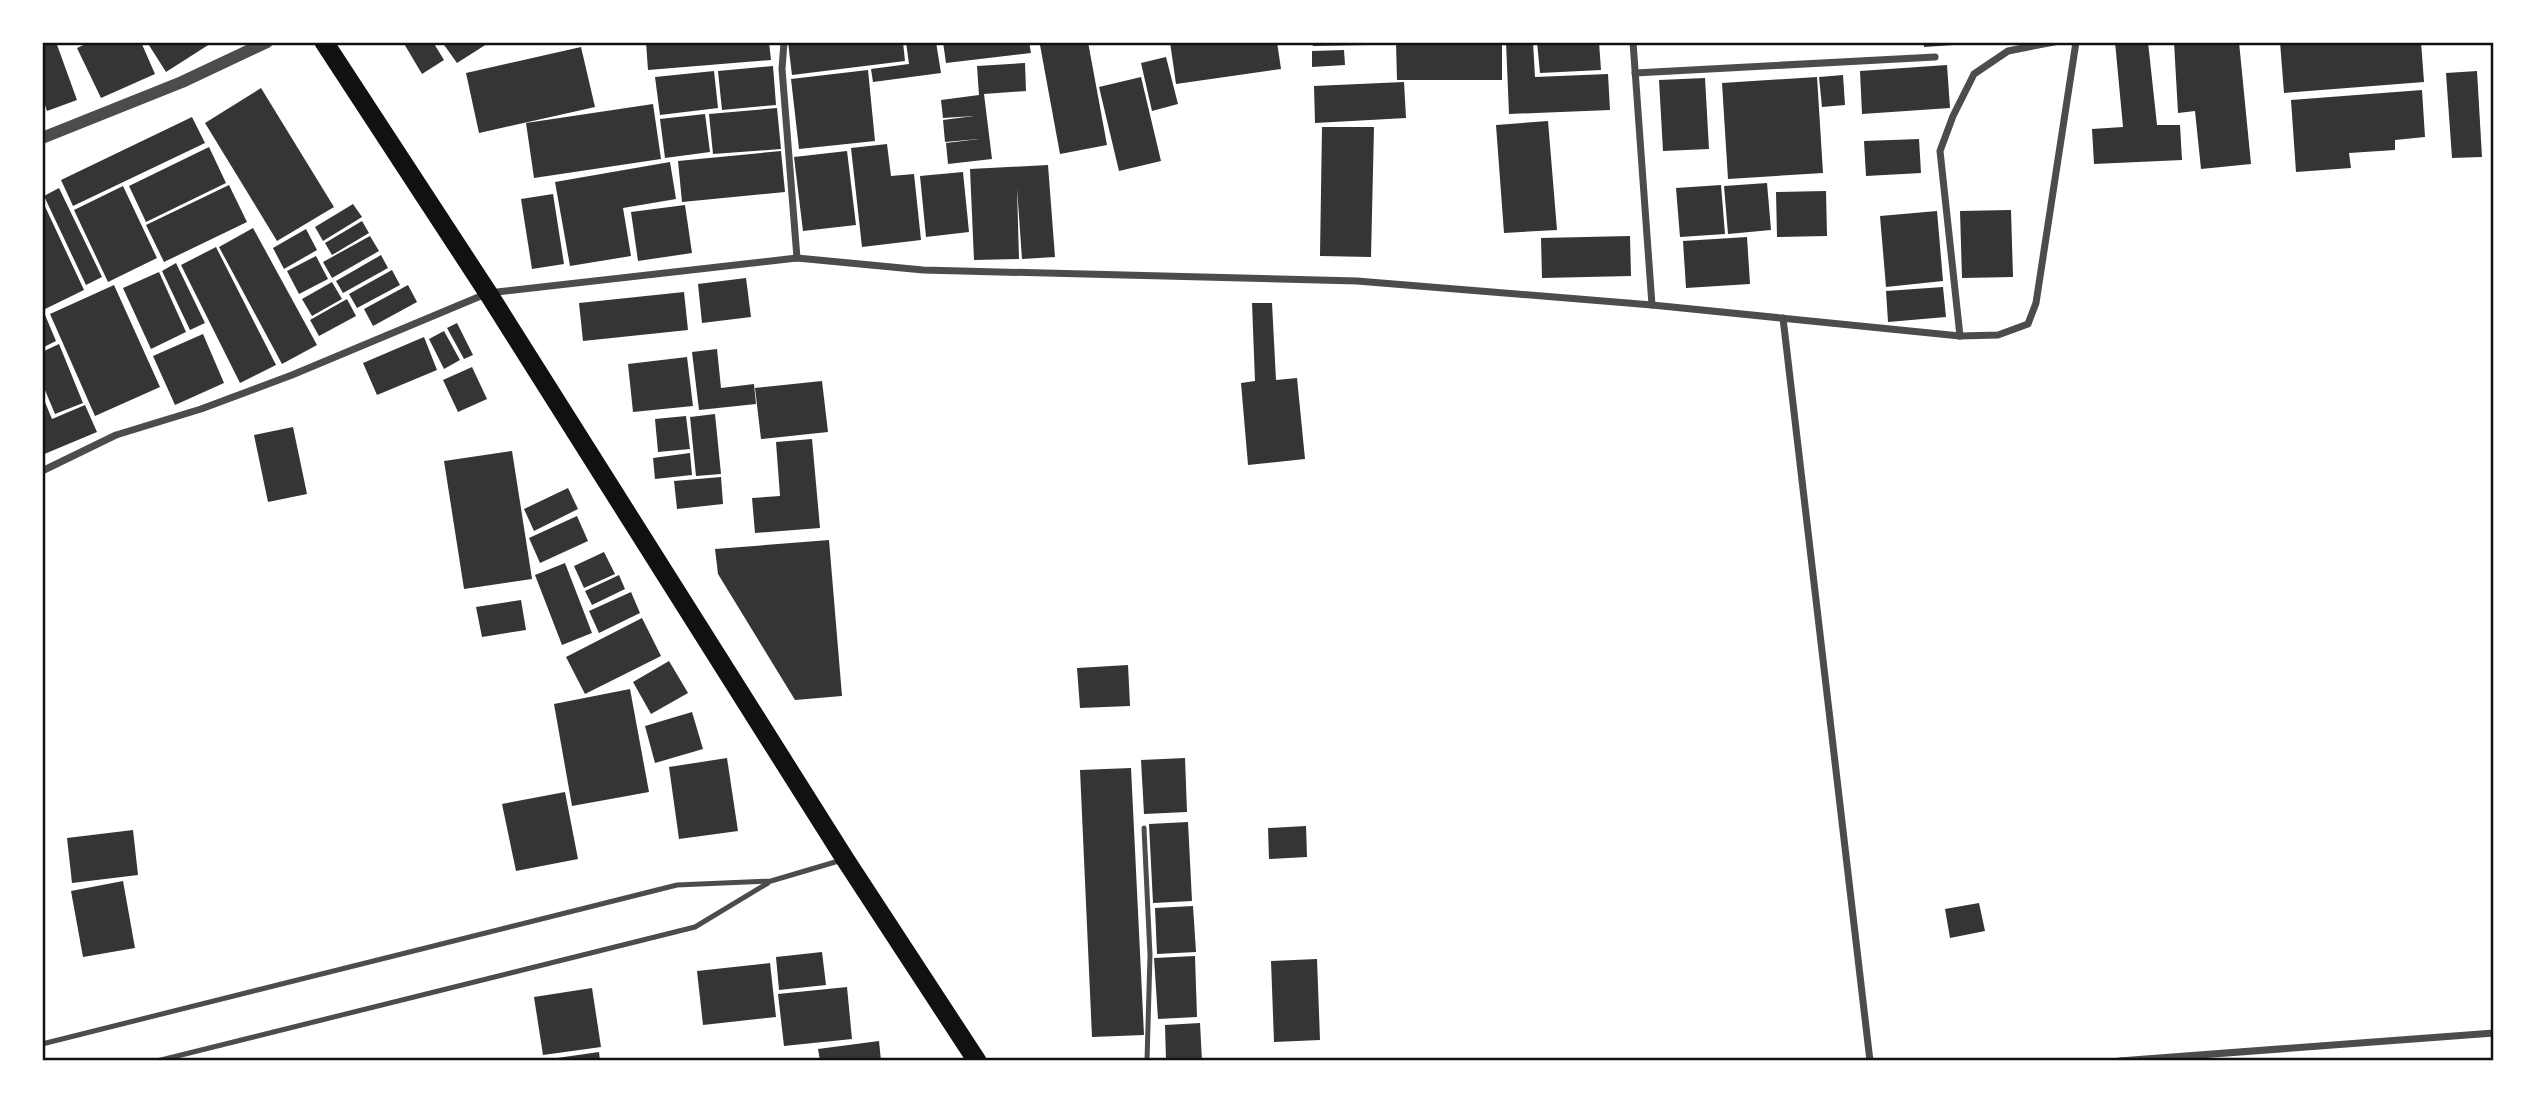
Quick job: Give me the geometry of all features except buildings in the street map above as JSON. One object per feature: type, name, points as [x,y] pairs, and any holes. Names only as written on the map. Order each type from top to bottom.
[{"type":"highway","points":[[324,42],[488,293],[845,859],[977,1061]]},
{"type":"street","points":[[42,138],[182,82],[267,42]]},
{"type":"street","points":[[785,42],[782,69],[797,258]]},
{"type":"street","points":[[1633,42],[1653,305]]},
{"type":"street","points":[[1960,336],[1940,151],[1952,116],[1974,74],[2008,51],[2054,42]]},
{"type":"street","points":[[42,471],[116,435],[201,409],[292,375],[488,293],[797,258],[923,270],[1357,281],[1653,305],[1960,336],[1998,335],[2028,324],[2036,303],[2076,42]]},
{"type":"street","points":[[1635,73],[1935,57]]},
{"type":"street","points":[[1783,318],[1870,1061]]},
{"type":"street","points":[[2119,1061],[2494,1033]]},
{"type":"lane","points":[[1144,828],[1150,955],[1147,1061]]},
{"type":"lane","points":[[158,1061],[695,926],[771,881],[845,859]]},
{"type":"lane","points":[[42,1044],[677,885],[771,881]]}]
